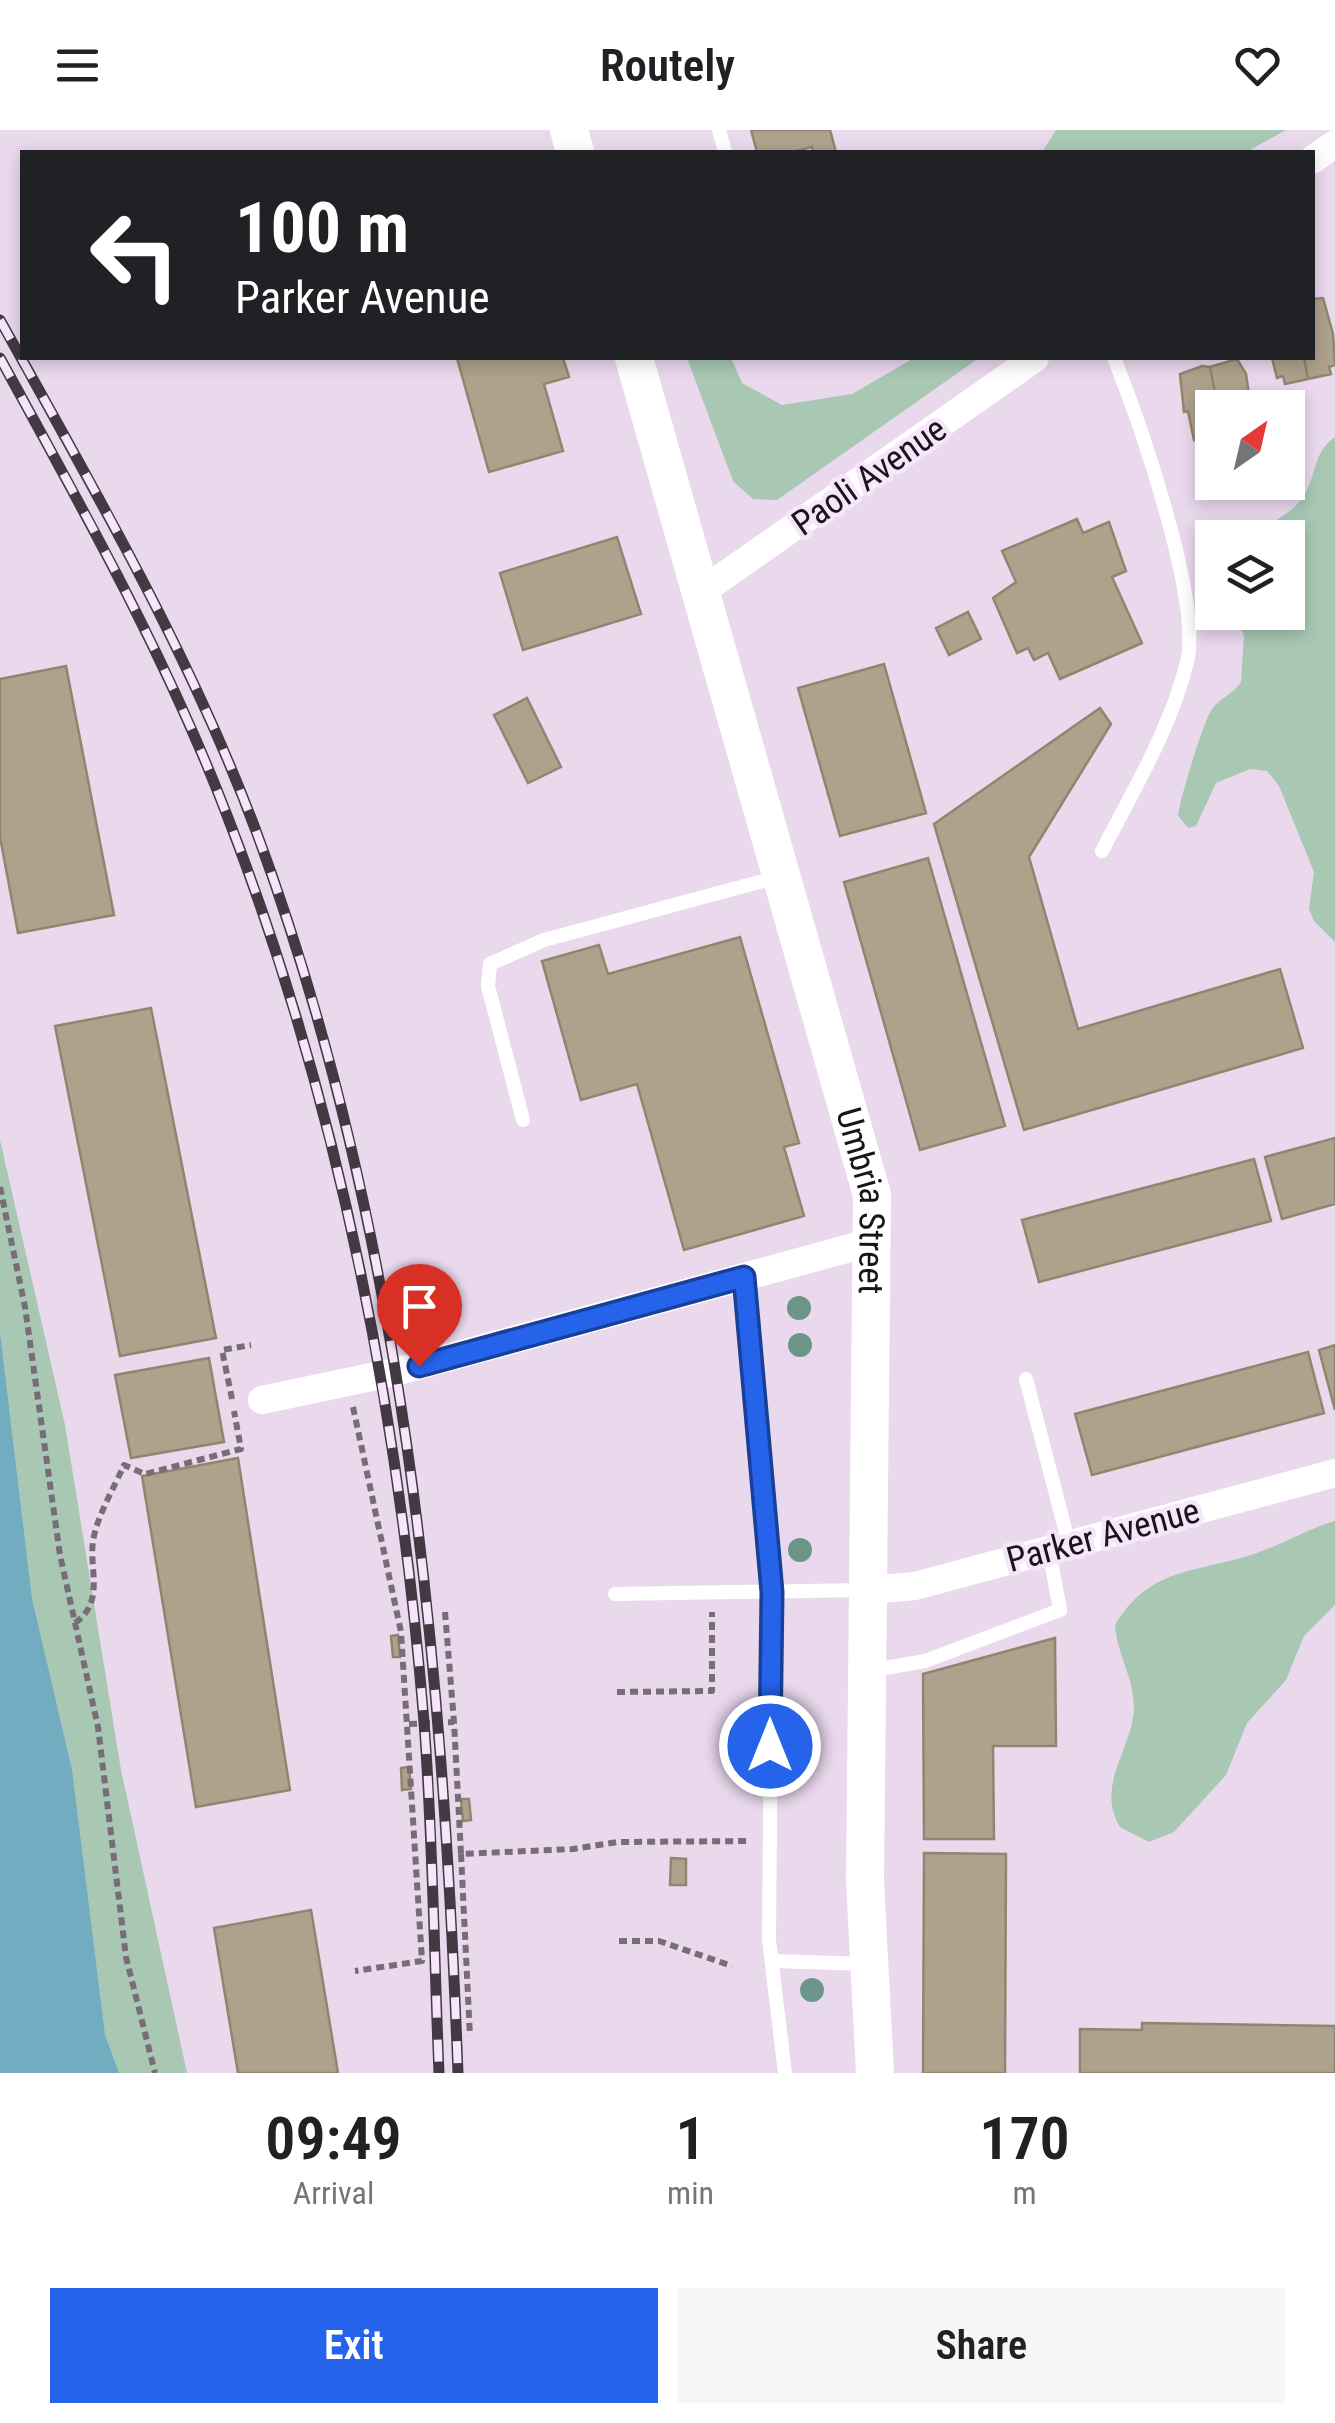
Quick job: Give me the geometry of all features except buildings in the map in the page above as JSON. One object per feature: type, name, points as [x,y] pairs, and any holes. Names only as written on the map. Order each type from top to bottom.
[{"type":"main road","name":"Umbria Street","points":[[635,360],[867,1171],[872,1242],[867,1671],[869,1964],[875,2073]]},
{"type":"street","name":"Paoli Avenue","points":[[701,592],[1033,360]]},
{"type":"street","points":[[262,1400],[395,1372],[872,1242]]},
{"type":"street","name":"Parker Avenue","points":[[869,1590],[915,1586],[1335,1474]]},
{"type":"lane","points":[[1102,851],[1170,712],[1188,660],[1188,637],[1154,468],[1115,360]]},
{"type":"lane","points":[[523,1120],[488,986],[490,964],[544,940],[782,876]]},
{"type":"lane","points":[[744,1277],[772,1592],[768,1921],[785,2073]]},
{"type":"lane","points":[[867,1671],[925,1661],[1060,1610],[1059,1547],[1026,1379]]},
{"type":"lane","points":[[615,1594],[869,1590]]},
{"type":"lane","points":[[773,1961],[869,1964]]},
{"type":"path","points":[[0,1187],[25,1307],[60,1555],[98,1727],[126,1957],[156,2073]]},
{"type":"path","points":[[240,1446],[222,1350],[251,1345]]},
{"type":"path","points":[[352,1405],[401,1632],[422,1961],[354,1971]]},
{"type":"path","points":[[75,1624],[85,1614],[96,1585],[93,1540],[124,1465],[145,1474],[252,1441]]},
{"type":"path","points":[[618,1692],[712,1691],[712,1593]]},
{"type":"path","points":[[445,1612],[470,2036]]},
{"type":"path","points":[[409,1724],[454,1722]]},
{"type":"path","points":[[461,1854],[618,1842],[735,1841]]},
{"type":"path","points":[[619,1941],[659,1941],[732,1966]]},
{"type":"green space","points":[[1056,130],[1286,130],[1250,150],[1043,150]]},
{"type":"green space","points":[[688,360],[732,360],[742,383],[782,405],[852,394],[911,360],[976,360],[777,500],[753,499],[733,481]]},
{"type":"green space","points":[[1335,437],[1335,942],[1314,921],[1309,909],[1314,872],[1279,786],[1267,771],[1250,769],[1216,783],[1196,826],[1188,828],[1178,816],[1208,716],[1241,682],[1241,630],[1305,630],[1305,520],[1276,520],[1305,500],[1316,463]]},
{"type":"green space","points":[[0,1140],[65,1425],[121,1770],[187,2073],[0,2073]]},
{"type":"green space","points":[[1335,1521],[1335,1605],[1304,1636],[1286,1680],[1247,1723],[1226,1775],[1174,1832],[1149,1842],[1120,1827],[1111,1797],[1134,1708],[1115,1625],[1129,1605],[1162,1580],[1262,1551]]},
{"type":"water","points":[[0,1333],[32,1599],[72,1770],[105,2035],[119,2073],[0,2073]]},
{"type":"railway","points":[[0,320],[20,356]]},
{"type":"railway","points":[[0,358],[122,584],[204,758],[267,926],[332,1149],[380,1377],[413,1607],[427,1766],[439,2073]]},
{"type":"railway","points":[[22,360],[170,634],[230,764],[307,981],[348,1133],[381,1288],[426,1600],[451,1915],[458,2073]]},
{"type":"route","points":[[419,1366],[744,1277],[772,1592],[770,1746]]}]
